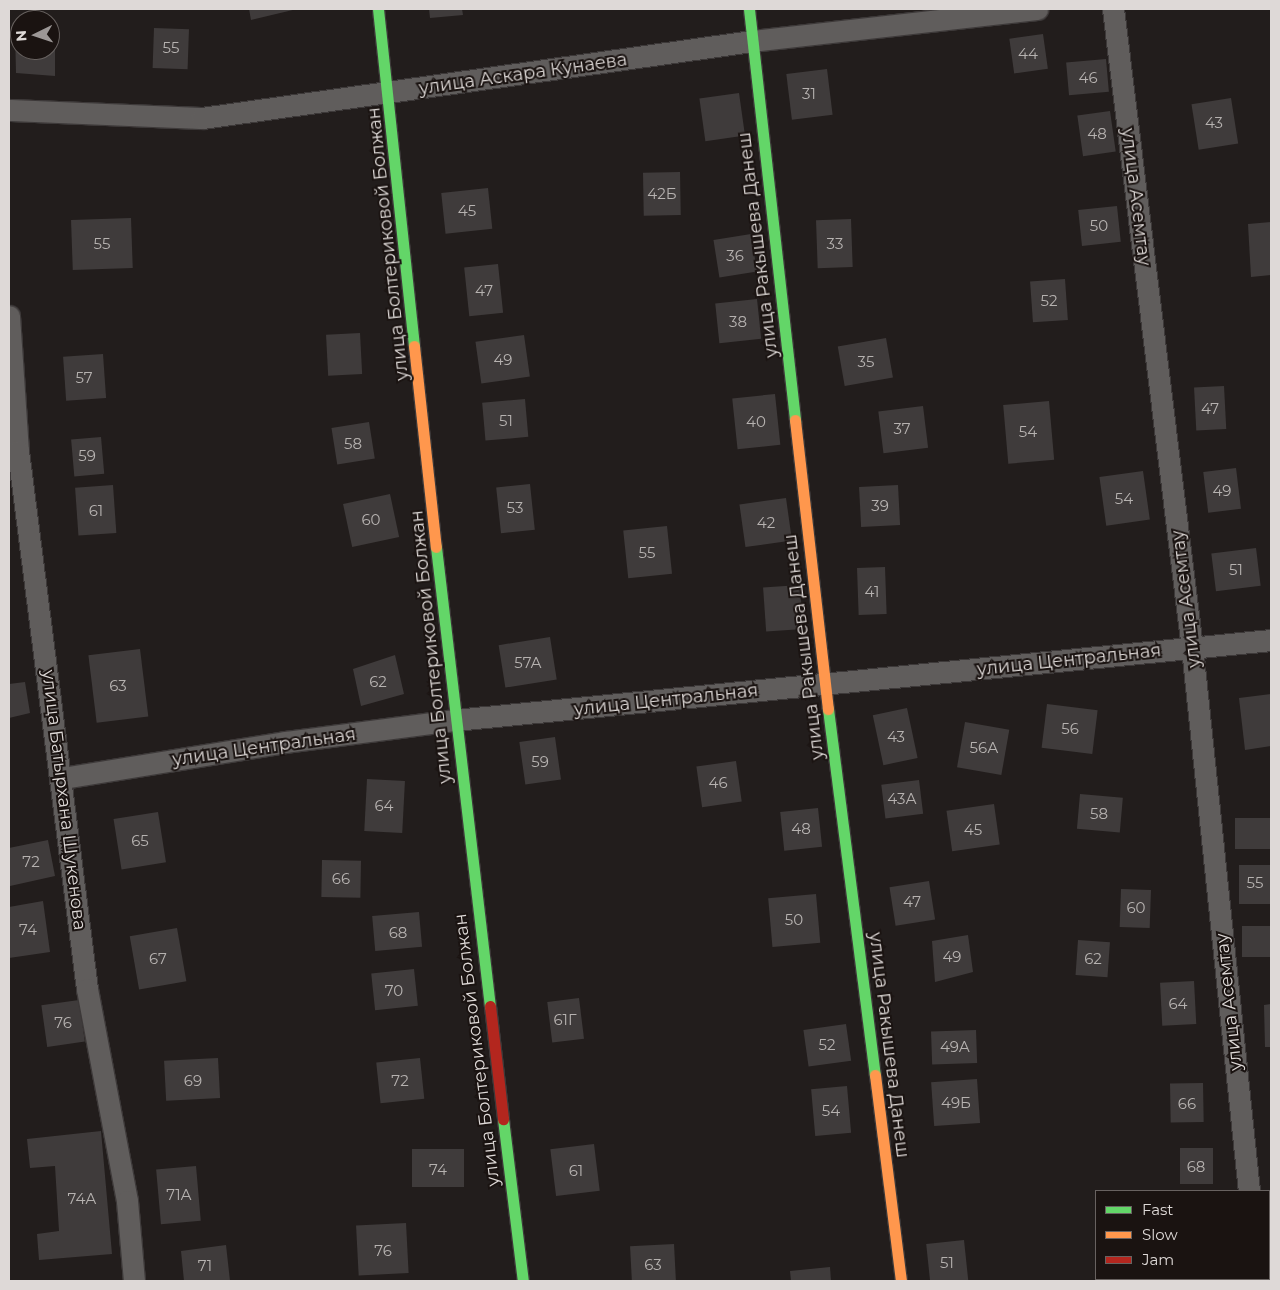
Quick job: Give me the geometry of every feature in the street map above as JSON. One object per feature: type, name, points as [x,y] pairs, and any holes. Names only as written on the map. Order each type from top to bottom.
[{"type":"street","name":"улица Болтериковой Болжан","points":[[378,9],[390,92],[456,720],[523,1281]]},
{"type":"street","name":"улица Ракышева Данеш","points":[[749,9],[826,685],[901,1281]]},
{"type":"street","name":"улица Аскара Кунаева","points":[[9,110],[202,118],[752,41],[1037,9]]},
{"type":"street","name":"улица Асемтау","points":[[1113,9],[1192,648],[1249,1190]]},
{"type":"street","name":"улица Батырхана Шукенова","points":[[9,316],[18,450],[63,778],[87,989],[127,1201],[134,1281]]},
{"type":"street","name":"улица Центральная","points":[[63,778],[285,742],[456,720],[1271,640]]},
{"type":"building","points":[[249,9],[297,9],[251,20]]},
{"type":"building","points":[[429,9],[462,9],[463,15],[430,18]]},
{"type":"building","points":[[154,28],[189,29],[188,69],[153,68]]},
{"type":"building","points":[[1043,34],[1048,69],[1014,73],[1009,39]]},
{"type":"building","points":[[1106,59],[1109,92],[1069,95],[1066,62]]},
{"type":"building","points":[[16,60],[55,60],[55,76],[16,73]]},
{"type":"building","points":[[827,69],[833,115],[792,120],[786,74]]},
{"type":"building","points":[[739,93],[745,136],[705,141],[699,99]]},
{"type":"building","points":[[1231,98],[1238,143],[1199,150],[1191,104]]},
{"type":"building","points":[[1110,111],[1116,152],[1083,156],[1077,116]]},
{"type":"building","points":[[680,172],[681,215],[644,216],[643,173]]},
{"type":"building","points":[[488,188],[492,229],[446,234],[441,193]]},
{"type":"building","points":[[1117,206],[1121,242],[1082,246],[1078,210]]},
{"type":"building","points":[[131,218],[133,268],[73,270],[71,220]]},
{"type":"building","points":[[851,219],[853,267],[818,268],[816,220]]},
{"type":"building","points":[[1271,222],[1271,275],[1251,277],[1248,224]]},
{"type":"building","points":[[751,234],[757,272],[719,277],[713,240]]},
{"type":"building","points":[[498,264],[503,313],[469,316],[464,268]]},
{"type":"building","points":[[1065,279],[1068,320],[1033,322],[1030,281]]},
{"type":"building","points":[[757,299],[761,339],[719,343],[715,303]]},
{"type":"building","points":[[360,333],[362,374],[328,376],[326,335]]},
{"type":"building","points":[[524,335],[530,377],[481,383],[475,342]]},
{"type":"building","points":[[886,338],[893,377],[845,386],[838,347]]},
{"type":"building","points":[[103,354],[106,398],[66,401],[63,357]]},
{"type":"building","points":[[1224,386],[1226,429],[1196,431],[1194,388]]},
{"type":"building","points":[[775,394],[780,445],[738,449],[732,398]]},
{"type":"building","points":[[525,399],[528,437],[485,441],[482,403]]},
{"type":"building","points":[[1049,401],[1054,460],[1008,464],[1003,405]]},
{"type":"building","points":[[923,406],[928,448],[883,453],[878,411]]},
{"type":"building","points":[[369,422],[375,459],[337,464],[331,428]]},
{"type":"building","points":[[101,437],[104,474],[74,476],[71,440]]},
{"type":"building","points":[[1236,468],[1241,509],[1208,513],[1203,472]]},
{"type":"building","points":[[1143,471],[1150,520],[1106,526],[1099,477]]},
{"type":"building","points":[[530,484],[535,530],[501,533],[496,488]]},
{"type":"building","points":[[113,485],[116,533],[78,536],[75,488]]},
{"type":"building","points":[[898,485],[900,525],[861,527],[859,487]]},
{"type":"building","points":[[390,494],[399,537],[352,547],[343,504]]},
{"type":"building","points":[[786,498],[792,541],[745,547],[739,505]]},
{"type":"building","points":[[667,526],[672,574],[628,578],[623,531]]},
{"type":"building","points":[[1256,548],[1261,586],[1216,591],[1211,553]]},
{"type":"building","points":[[885,567],[887,614],[859,615],[857,568]]},
{"type":"building","points":[[800,585],[803,629],[766,631],[763,588]]},
{"type":"building","points":[[550,637],[557,679],[505,688],[499,645]]},
{"type":"building","points":[[140,649],[148,716],[97,723],[88,655]]},
{"type":"building","points":[[395,655],[404,694],[361,706],[353,669]]},
{"type":"building","points":[[25,682],[30,713],[9,718],[9,684]]},
{"type":"building","points":[[1271,694],[1271,746],[1245,750],[1239,698]]},
{"type":"building","points":[[1047,704],[1098,710],[1092,754],[1042,748]]},
{"type":"building","points":[[907,708],[918,758],[883,765],[873,715]]},
{"type":"building","points":[[965,722],[1009,730],[1001,775],[957,767]]},
{"type":"building","points":[[555,737],[561,780],[525,785],[519,742]]},
{"type":"building","points":[[736,761],[742,802],[702,807],[696,767]]},
{"type":"building","points":[[367,779],[405,781],[402,833],[364,831]]},
{"type":"building","points":[[919,780],[923,814],[885,818],[881,785]]},
{"type":"building","points":[[1080,794],[1123,798],[1120,833],[1077,829]]},
{"type":"building","points":[[994,804],[1000,845],[952,851],[946,811]]},
{"type":"building","points":[[818,808],[822,847],[784,851],[780,812]]},
{"type":"building","points":[[158,812],[166,862],[122,869],[114,819]]},
{"type":"building","points":[[1235,818],[1271,818],[1271,849],[1235,849]]},
{"type":"building","points":[[48,840],[55,876],[10,886],[9,848]]},
{"type":"building","points":[[322,860],[361,861],[360,898],[321,897]]},
{"type":"building","points":[[1239,865],[1271,865],[1271,904],[1239,904]]},
{"type":"building","points":[[929,881],[935,920],[896,926],[889,887]]},
{"type":"building","points":[[1121,889],[1151,890],[1150,928],[1120,927]]},
{"type":"building","points":[[816,894],[820,943],[772,947],[768,898]]},
{"type":"building","points":[[43,901],[50,952],[9,958],[9,907]]},
{"type":"building","points":[[419,912],[422,947],[375,951],[372,916]]},
{"type":"building","points":[[1242,926],[1271,926],[1271,957],[1242,957]]},
{"type":"building","points":[[177,928],[186,981],[139,990],[130,936]]},
{"type":"building","points":[[968,935],[973,972],[935,982],[932,941]]},
{"type":"building","points":[[1078,940],[1110,942],[1107,977],[1076,975]]},
{"type":"building","points":[[414,969],[418,1006],[375,1010],[371,973]]},
{"type":"building","points":[[1194,981],[1196,1024],[1162,1026],[1160,983]]},
{"type":"building","points":[[579,998],[584,1039],[552,1043],[547,1002]]},
{"type":"building","points":[[79,1000],[85,1042],[47,1047],[41,1005]]},
{"type":"building","points":[[1271,1004],[1271,1047],[1265,1047],[1264,1005]]},
{"type":"building","points":[[846,1024],[851,1061],[809,1067],[803,1030]]},
{"type":"building","points":[[976,1030],[977,1063],[932,1065],[931,1032]]},
{"type":"building","points":[[218,1058],[220,1098],[166,1101],[164,1061]]},
{"type":"building","points":[[420,1058],[424,1099],[381,1103],[376,1063]]},
{"type":"building","points":[[977,1079],[980,1123],[934,1126],[931,1082]]},
{"type":"building","points":[[1203,1083],[1204,1122],[1171,1123],[1170,1084]]},
{"type":"building","points":[[847,1086],[851,1133],[815,1136],[811,1089]]},
{"type":"building","points":[[101,1131],[112,1254],[39,1260],[37,1234],[59,1231],[55,1166],[30,1168],[27,1139]]},
{"type":"building","points":[[594,1144],[600,1191],[556,1196],[550,1149]]},
{"type":"building","points":[[1180,1148],[1213,1148],[1213,1184],[1180,1184]]},
{"type":"building","points":[[412,1149],[464,1149],[464,1187],[412,1187]]},
{"type":"building","points":[[196,1166],[201,1221],[161,1224],[156,1169]]},
{"type":"building","points":[[406,1223],[409,1273],[359,1276],[356,1226]]},
{"type":"building","points":[[964,1240],[968,1281],[930,1281],[926,1244]]},
{"type":"building","points":[[674,1244],[676,1281],[632,1281],[630,1246]]},
{"type":"building","points":[[226,1245],[230,1281],[184,1281],[181,1251]]},
{"type":"building","points":[[830,1267],[831,1281],[791,1281],[790,1271]]},
{"type":"traffic: fast","points":[[378,9],[414,346]]},
{"type":"traffic: fast","points":[[749,9],[795,420]]},
{"type":"traffic: fast","points":[[436,547],[490,1006]]},
{"type":"traffic: fast","points":[[828,709],[875,1075]]},
{"type":"traffic: fast","points":[[503,1119],[523,1281]]},
{"type":"traffic: slow","points":[[414,346],[436,547]]},
{"type":"traffic: slow","points":[[795,420],[828,709]]},
{"type":"traffic: slow","points":[[875,1075],[901,1281]]},
{"type":"traffic: jam","points":[[490,1006],[503,1119]]}]
